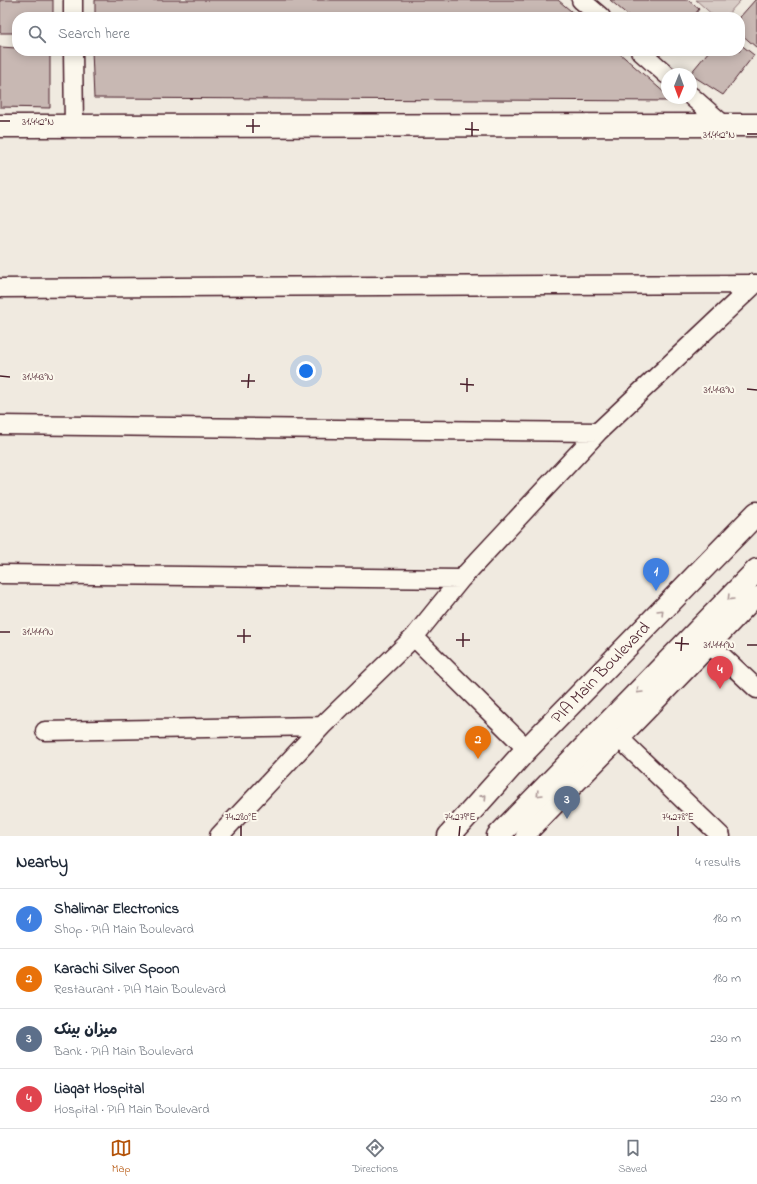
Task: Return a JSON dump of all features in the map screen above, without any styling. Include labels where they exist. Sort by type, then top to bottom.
[{"type":"main road","points":[[0,126],[757,125]]},
{"type":"main road","name":"PIA Main Boulevard","points":[[449,836],[527,749],[757,513]]},
{"type":"main road","points":[[498,836],[704,639],[757,570]]},
{"type":"street","points":[[73,0],[73,12]]},
{"type":"street","points":[[582,0],[595,12]]},
{"type":"street","points":[[73,56],[74,126]]},
{"type":"street","points":[[646,56],[661,70]]},
{"type":"street","points":[[697,101],[725,126]]},
{"type":"street","points":[[0,288],[756,284]]},
{"type":"street","points":[[219,836],[322,726],[414,637],[461,579],[598,432],[756,284]]},
{"type":"street","points":[[0,425],[598,432]]},
{"type":"street","points":[[0,574],[461,579]]},
{"type":"street","points":[[525,836],[619,738],[704,639],[757,596]]},
{"type":"street","points":[[414,637],[527,749]]},
{"type":"street","points":[[704,639],[757,689]]},
{"type":"street","points":[[45,731],[322,726]]},
{"type":"street","points":[[619,738],[710,832]]},
{"type":"shaded area","points":[[696,0],[741,0],[730,12],[709,12]]},
{"type":"building","points":[[0,0],[53,0],[53,12],[12,12],[12,33],[0,33]]},
{"type":"building","points":[[95,0],[558,0],[572,12],[95,12]]},
{"type":"building","points":[[610,0],[688,0],[699,9],[697,12],[624,12]]},
{"type":"building","points":[[755,0],[757,0],[757,48],[745,37],[744,12]]},
{"type":"building","points":[[0,47],[12,48],[12,56],[50,56],[50,108],[0,107]]},
{"type":"building","points":[[745,48],[754,55],[723,95],[697,78],[697,68],[695,68],[705,56],[745,56]]},
{"type":"building","points":[[92,56],[623,56],[661,90],[661,101],[94,98]]},
{"type":"place","name":"Shalimar Electronics","points":[[656,591]]},
{"type":"place","name":"Liaqat Hospital","points":[[720,689]]},
{"type":"place","name":"Karachi Silver Spoon","points":[[478,759]]},
{"type":"place","name":"میزان بینک","points":[[567,819]]}]
